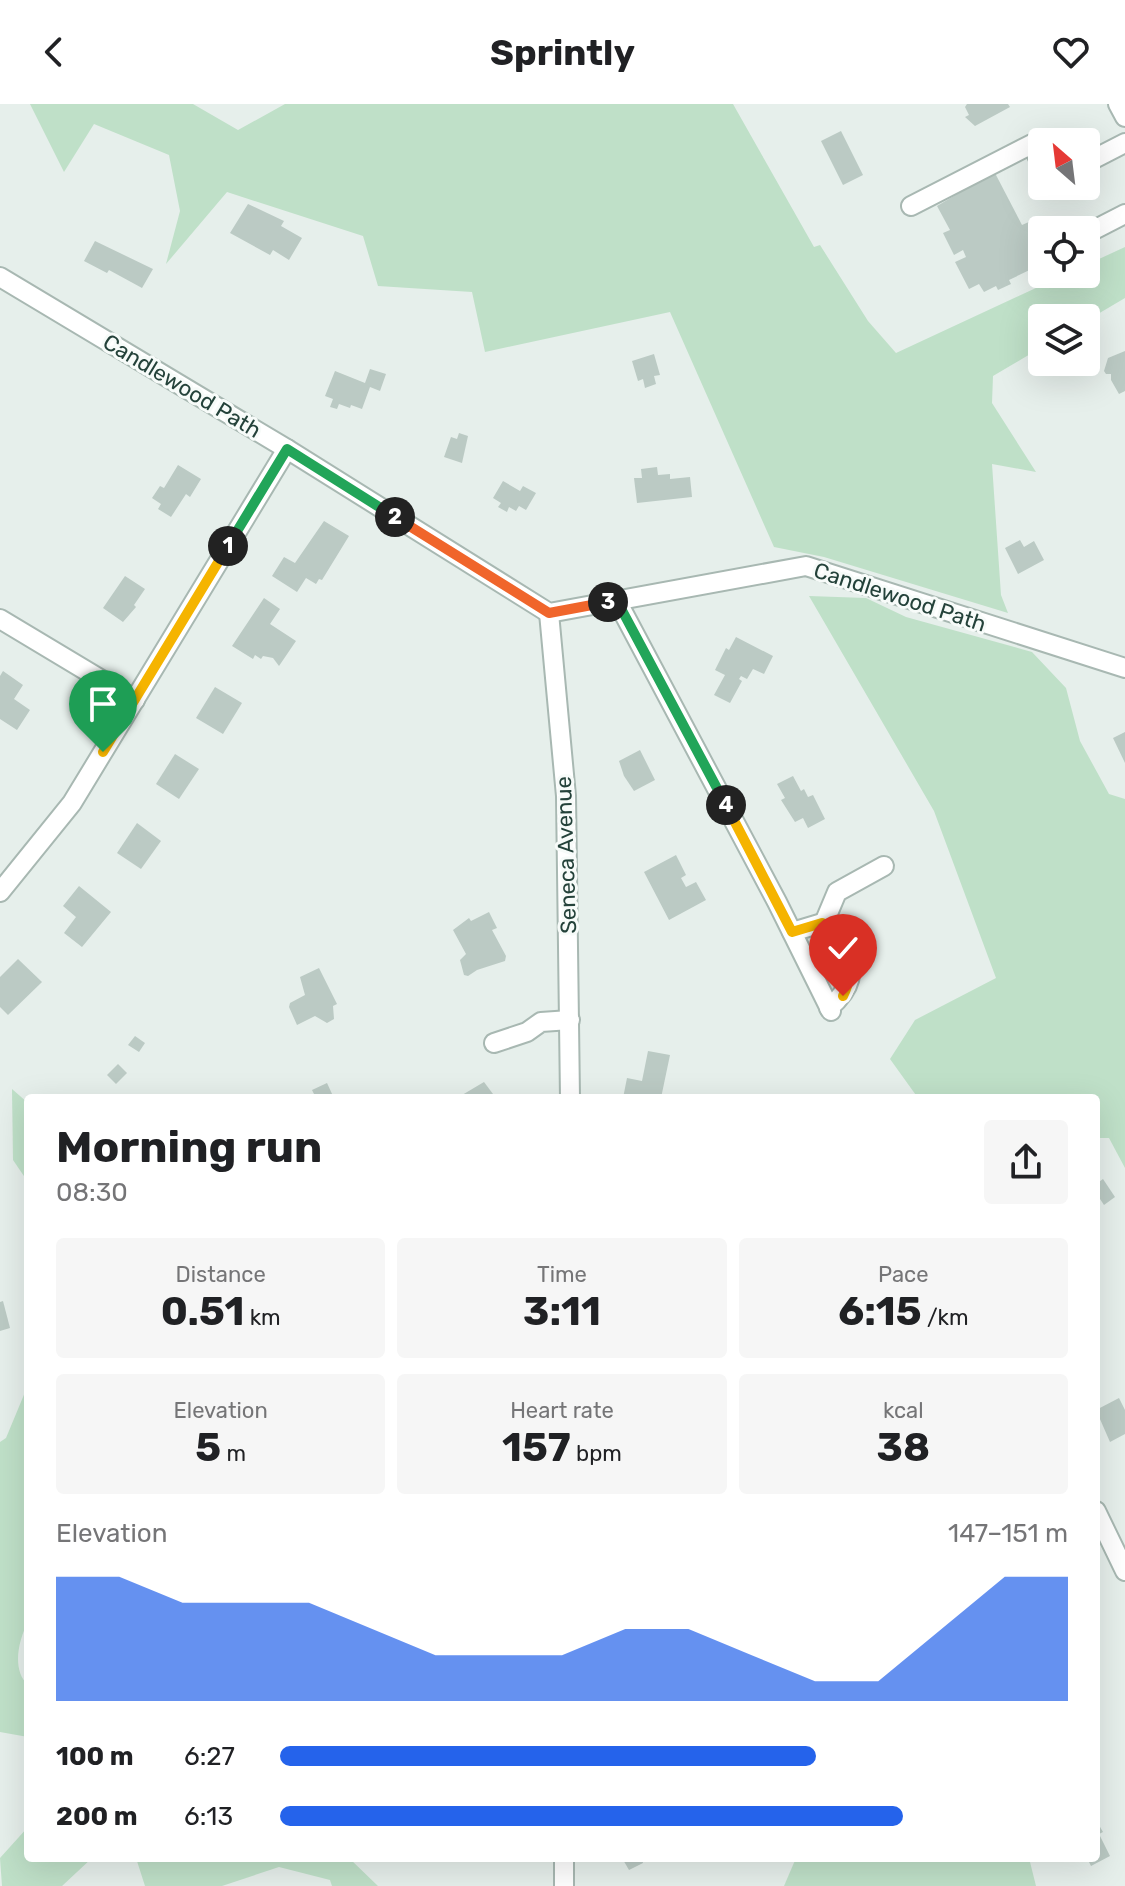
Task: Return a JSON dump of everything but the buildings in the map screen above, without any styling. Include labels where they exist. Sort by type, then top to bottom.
[{"type":"street","points":[[1118,104],[1125,117]]},
{"type":"street","points":[[911,206],[1028,146]]},
{"type":"street","points":[[1100,157],[1124,146]]},
{"type":"street","points":[[1100,227],[1125,214]]},
{"type":"street","name":"Candlewood Path","points":[[0,277],[287,449],[549,613],[806,566],[1125,668]]},
{"type":"street","points":[[0,892],[72,803],[287,449]]},
{"type":"street","points":[[617,601],[830,1009],[849,985],[852,965],[838,936],[824,923],[816,922],[792,932]]},
{"type":"street","name":"Seneca Avenue","points":[[549,613],[566,796],[570,1094]]},
{"type":"street","points":[[0,619],[135,700]]},
{"type":"street","points":[[824,923],[837,892],[884,866]]},
{"type":"street","points":[[494,1043],[527,1032],[541,1022],[570,1020]]},
{"type":"street","points":[[1100,1519],[1125,1571]]},
{"type":"street","points":[[564,1862],[564,1886]]},
{"type":"green space","points":[[30,104],[193,104],[238,130],[285,104],[733,104],[814,247],[820,245],[868,321],[896,353],[1036,288],[1100,288],[1100,259],[1125,247],[1125,298],[1100,313],[1100,304],[1028,304],[1028,355],[993,376],[992,403],[1036,472],[992,464],[1001,595],[1008,613],[824,557],[774,547],[670,312],[485,352],[472,292],[378,286],[363,236],[227,192],[166,264],[180,211],[169,155],[94,124],[64,172]]},
{"type":"green space","points":[[809,596],[866,598],[906,617],[1032,652],[1066,688],[1080,741],[1109,794],[1125,799],[1125,1168],[1109,1138],[1100,1138],[1100,1094],[915,1094],[890,1059],[915,1020],[996,978],[934,811]]},
{"type":"green space","points":[[12,1089],[24,1100],[24,1176],[13,1160]]},
{"type":"green space","points":[[24,1395],[24,1632],[18,1663],[24,1679],[24,1736],[0,1732],[0,1442],[6,1438]]},
{"type":"green space","points":[[24,1831],[24,1862],[88,1862],[62,1886],[2,1886],[0,1858]]},
{"type":"green space","points":[[137,1862],[353,1862],[378,1886],[332,1886],[330,1880],[279,1867],[222,1886],[145,1886]]},
{"type":"green space","points":[[794,1862],[1030,1862],[1036,1886],[784,1886]]},
{"type":"route","points":[[103,752],[287,449],[549,613],[617,601],[792,932],[816,922],[827,924],[838,936],[852,965],[849,985],[843,996]]}]
